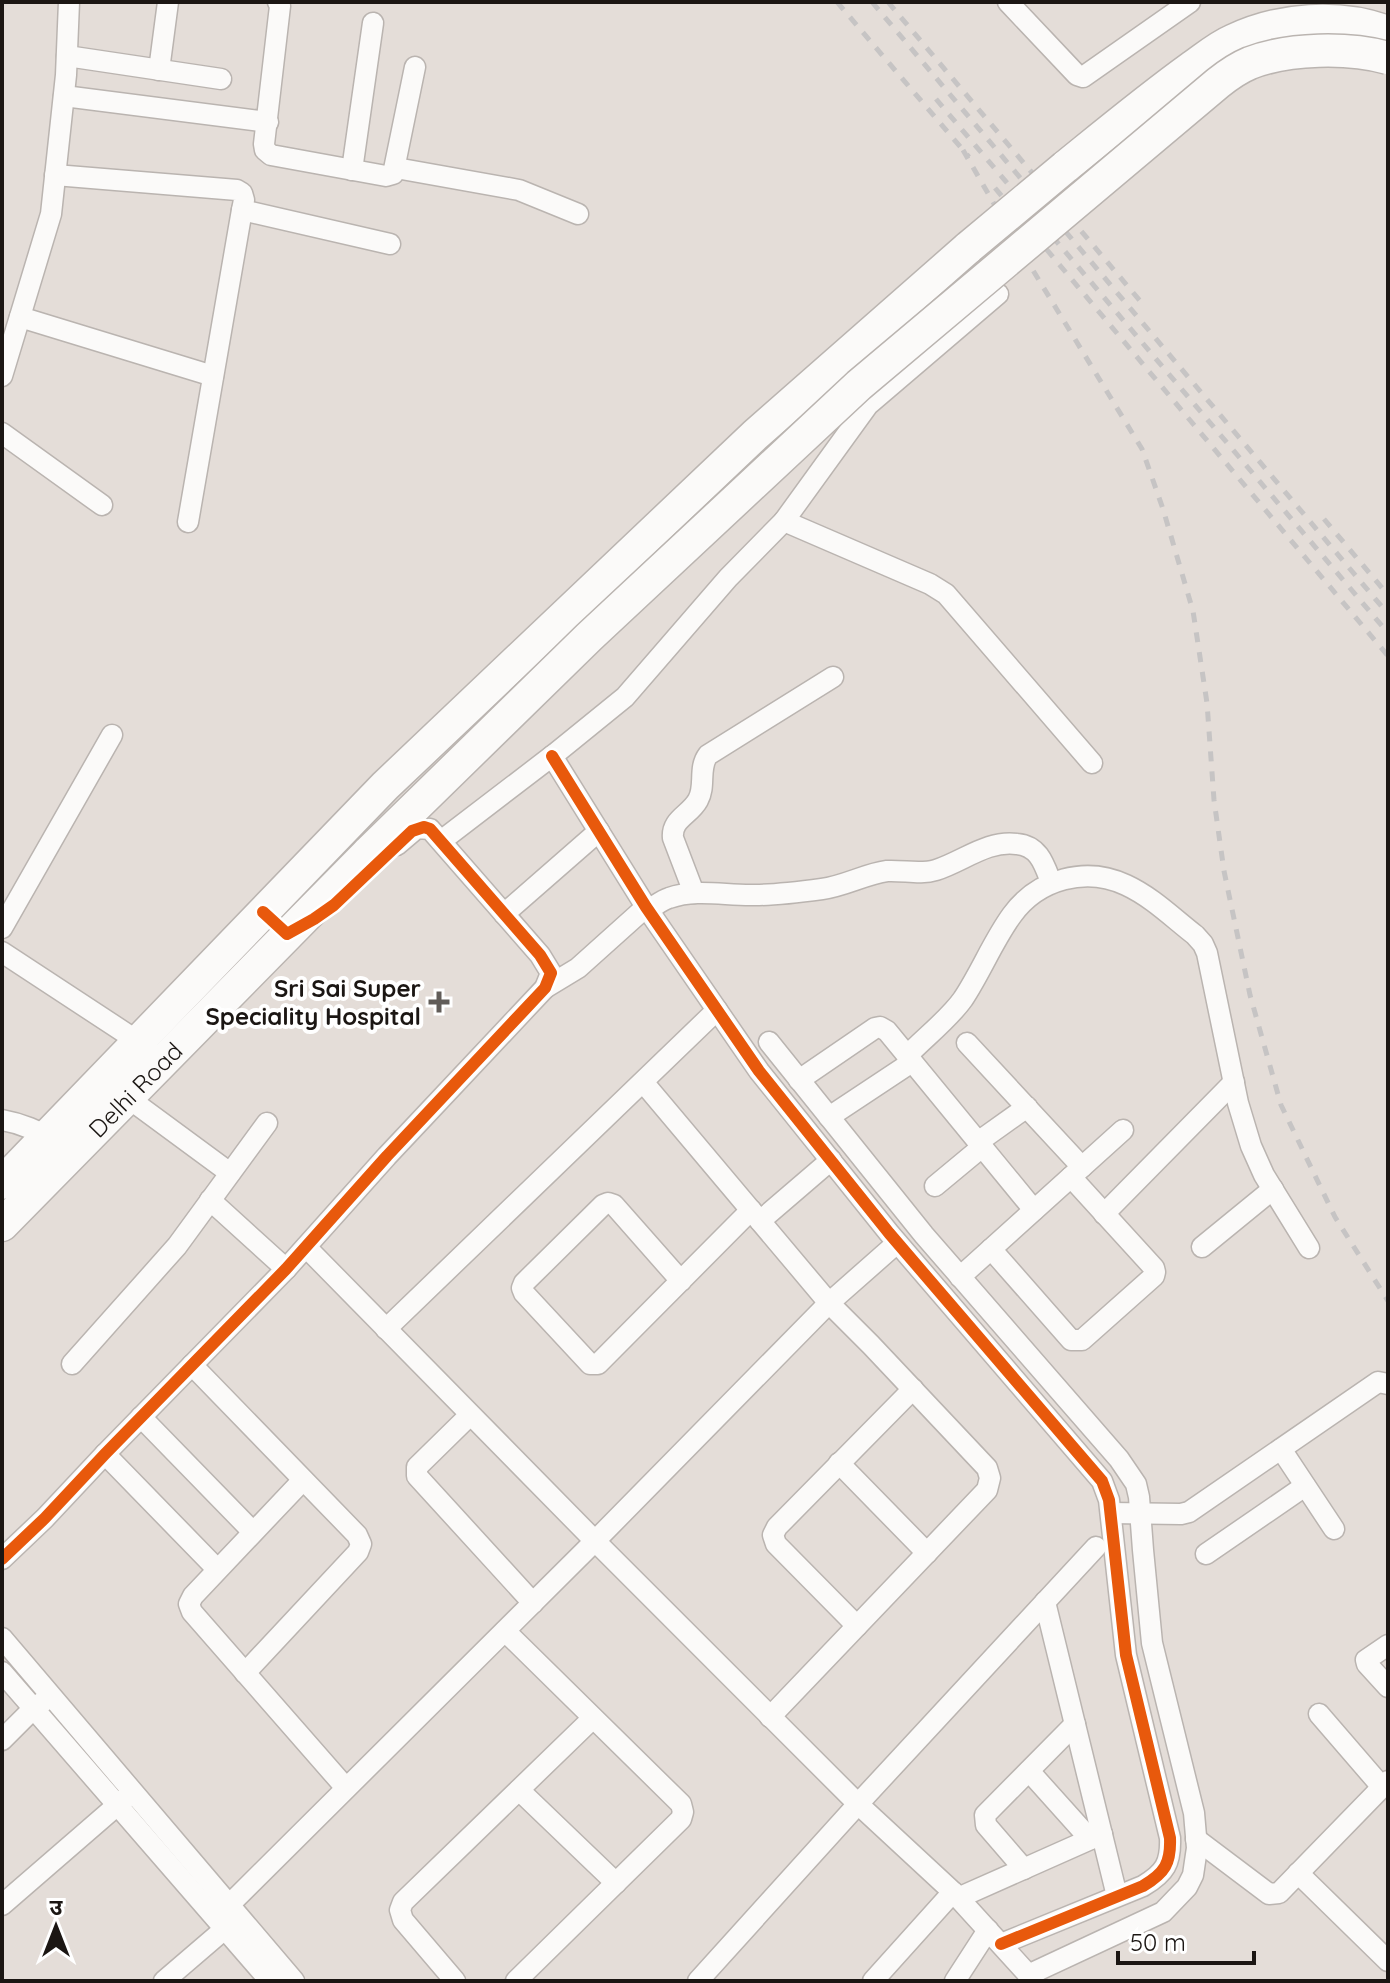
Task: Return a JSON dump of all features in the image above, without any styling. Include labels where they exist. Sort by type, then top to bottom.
[{"type":"main road","points":[[2,1183],[59,1145],[152,1050],[263,912],[385,786],[755,435],[969,247],[1147,99],[1229,42],[1259,29],[1332,21],[1375,27],[1388,32]]},
{"type":"main road","name":"Delhi Road","points":[[152,1050],[287,934],[589,637],[859,385],[1218,83],[1243,66],[1279,56],[1347,51],[1388,58]]},
{"type":"main road","name":"Delhi Road","points":[[2,1225],[59,1145]]},
{"type":"street","points":[[2,376],[51,214],[64,96],[69,2]]},
{"type":"street","points":[[159,70],[168,2]]},
{"type":"street","points":[[278,2],[264,144],[271,155],[386,176],[393,174],[415,67]]},
{"type":"street","points":[[1008,2],[1077,75],[1083,77],[1190,2]]},
{"type":"street","points":[[352,170],[373,23]]},
{"type":"street","points":[[67,56],[221,79]]},
{"type":"street","points":[[64,96],[268,122]]},
{"type":"street","points":[[396,168],[519,190],[578,214]]},
{"type":"street","points":[[55,175],[237,190],[242,193],[244,200],[188,522]]},
{"type":"street","points":[[242,210],[390,244]]},
{"type":"street","points":[[441,841],[625,697],[728,578],[784,521],[868,405],[998,294]]},
{"type":"street","points":[[20,317],[213,376]]},
{"type":"street","points":[[2,433],[102,505]]},
{"type":"street","points":[[784,521],[930,584],[946,594],[1092,763]]},
{"type":"street","points":[[694,893],[672,831],[675,823],[699,799],[704,759],[833,677]]},
{"type":"street","points":[[2,928],[112,735]]},
{"type":"street","points":[[552,756],[599,831],[654,905],[717,1010],[759,1071],[831,1160],[898,1229],[1126,1513],[1152,1643],[1194,1813],[1197,1848],[1193,1875],[1187,1887],[1163,1912],[1012,1957],[955,1981]]},
{"type":"street","points":[[263,912],[287,934],[334,905],[417,828],[424,827],[441,841],[540,955],[551,973],[545,988]]},
{"type":"street","points":[[504,914],[599,831]]},
{"type":"street","points":[[2,1559],[286,1269],[545,988],[578,968],[654,905],[694,893],[755,895],[820,889],[886,872],[936,870],[983,848],[1008,843],[1030,847],[1038,853],[1051,882]]},
{"type":"street","points":[[829,1117],[910,1059],[962,999],[1005,924],[1019,905],[1037,889],[1069,878],[1092,877],[1124,884],[1140,892],[1195,935],[1207,953],[1238,1103],[1251,1146],[1309,1248]]},
{"type":"street","points":[[2,952],[152,1050]]},
{"type":"street","points":[[386,1329],[717,1010]]},
{"type":"street","points":[[799,1080],[880,1027],[887,1031],[1034,1210]]},
{"type":"street","points":[[769,1042],[829,1117],[898,1229],[960,1277],[1130,1472],[1136,1484],[1126,1513],[1123,1640],[1170,1838],[1168,1860],[1157,1878],[1117,1896],[1012,1957]]},
{"type":"street","points":[[967,1043],[1027,1107],[1104,1214],[1155,1272],[1082,1340],[1071,1340],[991,1249]]},
{"type":"street","points":[[643,1082],[829,1303],[987,1468],[990,1478],[987,1490],[770,1717]]},
{"type":"street","points":[[1104,1214],[1234,1082]]},
{"type":"street","points":[[115,1088],[230,1173]]},
{"type":"street","points":[[935,1186],[980,1144],[1027,1107]]},
{"type":"street","points":[[2,1120],[11,1121],[59,1145]]},
{"type":"street","points":[[72,1364],[177,1246],[267,1123]]},
{"type":"street","points":[[960,1277],[1123,1130]]},
{"type":"street","points":[[681,1281],[614,1205],[608,1203],[522,1288],[590,1364],[598,1364],[681,1281],[755,1216],[831,1160]]},
{"type":"street","points":[[1202,1247],[1273,1189]]},
{"type":"street","points":[[210,1200],[286,1269]]},
{"type":"street","points":[[164,1981],[346,1788],[595,1541],[898,1229]]},
{"type":"street","points":[[306,1247],[770,1717],[956,1895],[1012,1957]]},
{"type":"street","points":[[192,1365],[357,1535],[361,1544],[358,1552],[245,1673]]},
{"type":"street","points":[[1126,1513],[1189,1512],[1378,1382],[1388,1384]]},
{"type":"street","points":[[857,1626],[776,1544],[773,1535],[777,1527],[913,1389]]},
{"type":"street","points":[[470,1415],[417,1467],[417,1476],[533,1603]]},
{"type":"street","points":[[141,1417],[253,1532]]},
{"type":"street","points":[[1281,1449],[1334,1529]]},
{"type":"street","points":[[105,1454],[217,1569]]},
{"type":"street","points":[[839,1463],[927,1553]]},
{"type":"street","points":[[303,1480],[217,1569],[189,1604],[192,1612],[346,1788]]},
{"type":"street","points":[[1206,1554],[1305,1486]]},
{"type":"street","points":[[698,1981],[1096,1547]]},
{"type":"street","points":[[1045,1602],[1075,1724],[1096,1837],[1117,1896]]},
{"type":"street","points":[[505,1631],[681,1804],[683,1812],[681,1819],[516,1981]]},
{"type":"street","points":[[2,1638],[42,1702],[227,1917],[294,1981]]},
{"type":"street","points":[[1388,1645],[1366,1660],[1388,1687]]},
{"type":"street","points":[[2,1672],[42,1702]]},
{"type":"street","points":[[2,1740],[42,1702]]},
{"type":"street","points":[[1196,1839],[1269,1894],[1279,1893],[1385,1784],[1319,1714]]},
{"type":"street","points":[[455,1981],[403,1920],[400,1910],[403,1902],[593,1718]]},
{"type":"street","points":[[1024,1869],[986,1825],[985,1815],[1075,1724]]},
{"type":"street","points":[[1029,1771],[1096,1837]]},
{"type":"street","points":[[519,1790],[616,1883]]},
{"type":"street","points":[[2,1905],[125,1798]]},
{"type":"street","points":[[873,1981],[956,1895],[1096,1837]]},
{"type":"street","points":[[1298,1873],[1388,1961]]},
{"type":"street","points":[[227,1917],[270,1981]]},
{"type":"railway","points":[[837,2],[969,157]]},
{"type":"railway","points":[[872,2],[1388,614]]},
{"type":"railway","points":[[888,2],[1141,302]]},
{"type":"railway","points":[[936,99],[1388,633]]},
{"type":"railway","points":[[963,150],[1142,449],[1193,611],[1207,703],[1214,800],[1224,871],[1250,995],[1281,1105],[1335,1217],[1388,1301]]},
{"type":"railway","points":[[995,188],[1388,656]]},
{"type":"railway","points":[[1324,519],[1388,595]]},
{"type":"cycle path","points":[[552,756],[646,907],[759,1071],[889,1233],[1102,1481],[1109,1500],[1126,1655],[1170,1838],[1169,1854],[1157,1877],[1143,1886],[1001,1944]]},
{"type":"cycle path","points":[[2,1559],[286,1269],[545,988],[551,973],[540,955],[430,829],[424,827],[412,831],[334,905],[287,934],[263,912]]},
{"type":"place","name":"Sri Sai Super Speciality Hospital","points":[[439,1002]]}]
